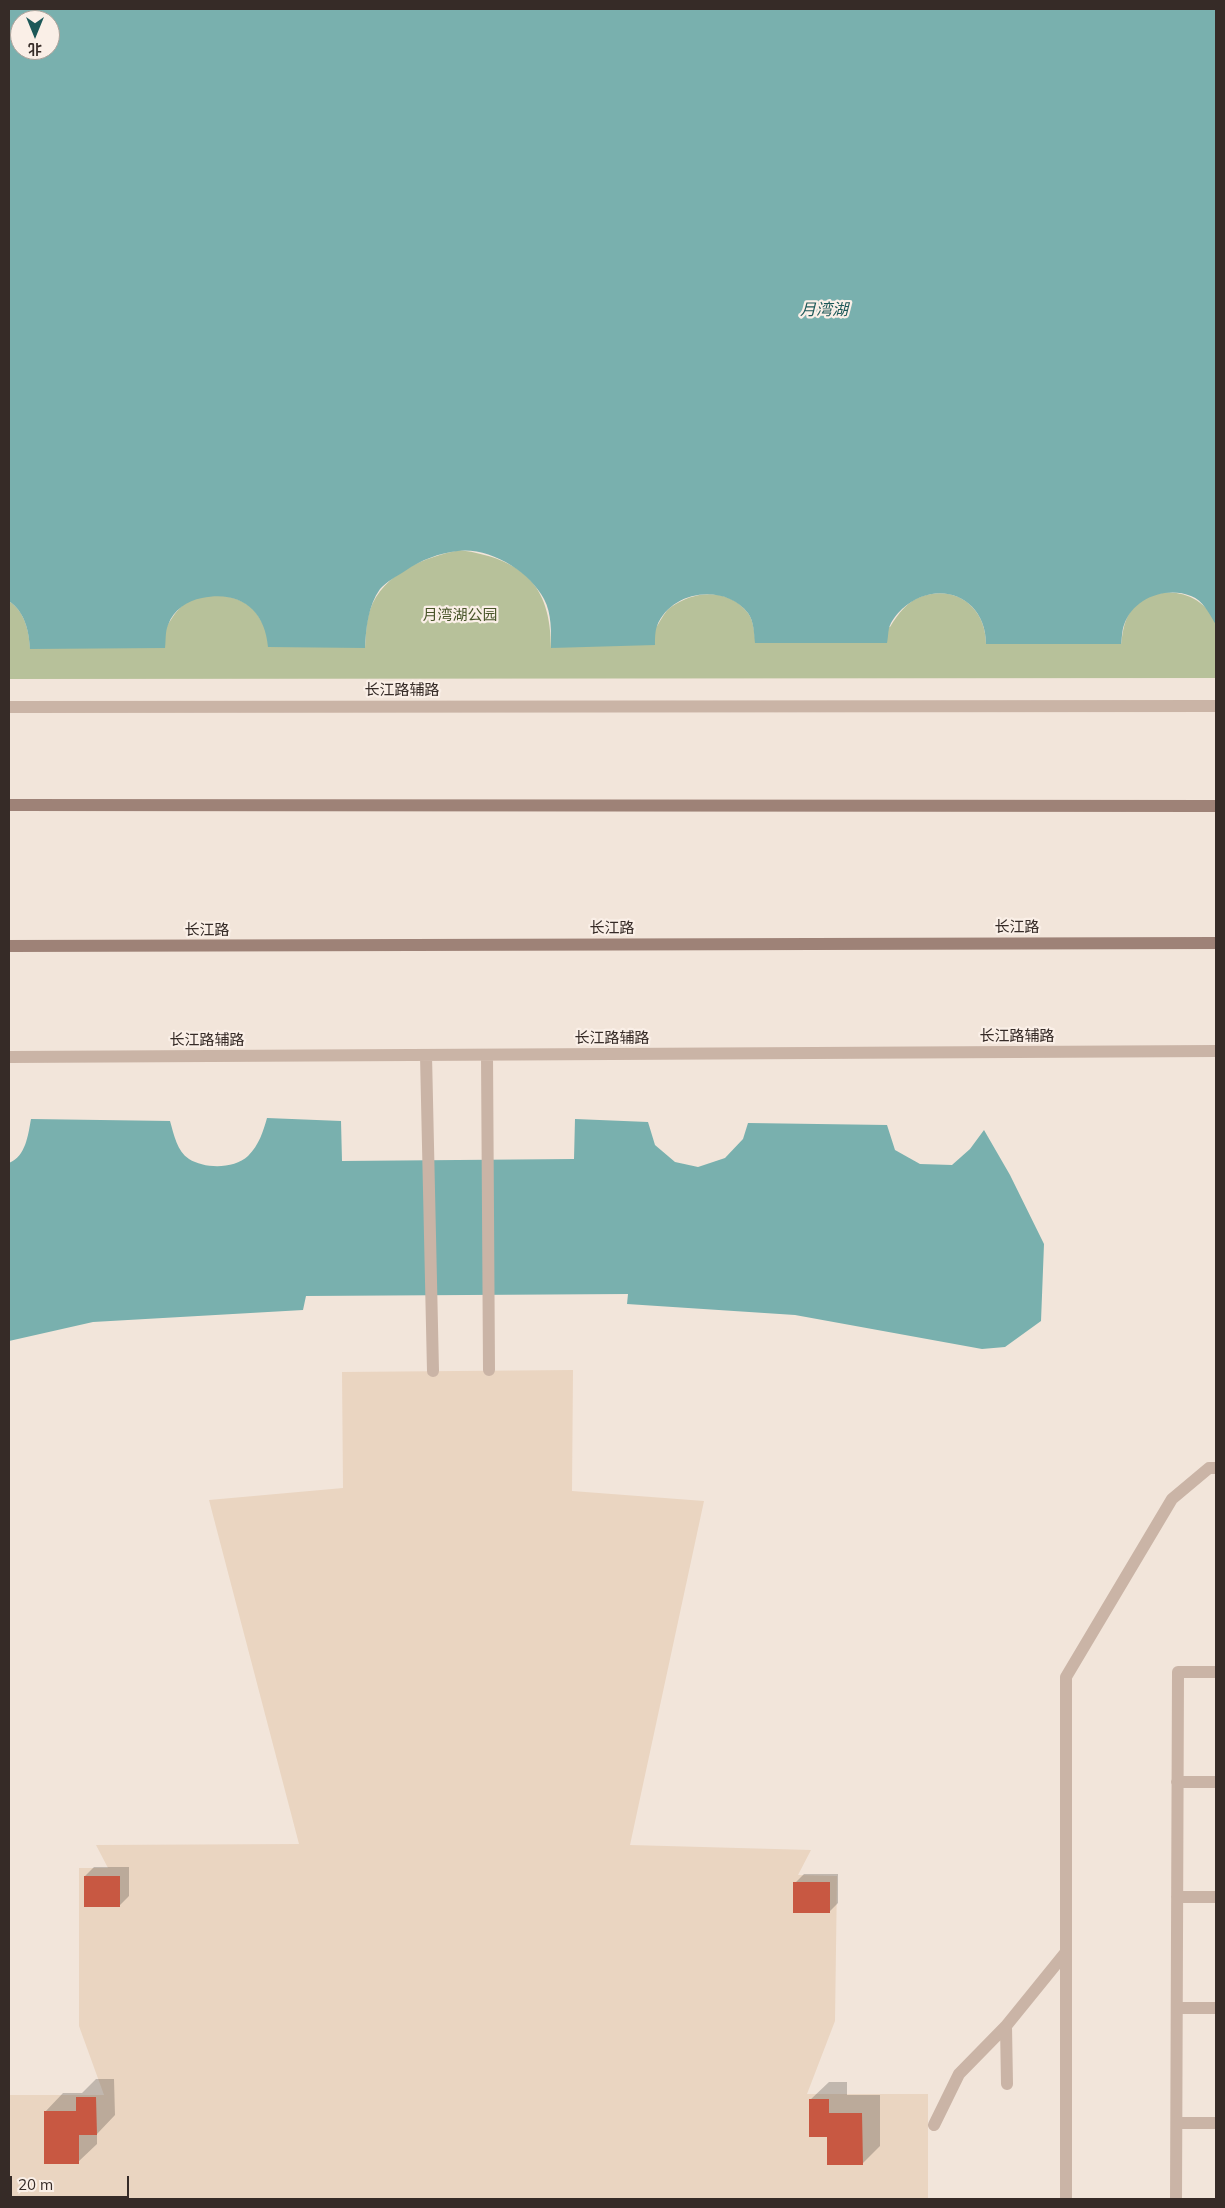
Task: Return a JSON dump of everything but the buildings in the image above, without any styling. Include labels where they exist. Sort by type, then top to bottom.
[{"type":"main road","points":[[9,805],[1216,806]]},
{"type":"main road","name":"长江路","points":[[9,946],[1216,943]]},
{"type":"street","name":"长江路辅路","points":[[9,707],[1216,706]]},
{"type":"street","name":"长江路辅路","points":[[9,1058],[1216,1052]]},
{"type":"street","points":[[426,1055],[433,1371]]},
{"type":"street","points":[[487,1055],[489,1370]]},
{"type":"street","points":[[1066,2199],[1066,1677],[1172,1498],[1209,1468],[1216,1468]]},
{"type":"street","points":[[1176,2199],[1178,1672],[1216,1672]]},
{"type":"street","points":[[1177,1782],[1216,1782]]},
{"type":"street","points":[[1177,1897],[1216,1898]]},
{"type":"street","points":[[934,2124],[959,2074],[1006,2026],[1066,1952]]},
{"type":"street","points":[[1176,2008],[1216,2008]]},
{"type":"street","points":[[1006,2026],[1007,2084]]},
{"type":"street","points":[[1176,2123],[1216,2123]]},
{"type":"green space","name":"月湾湖公园","points":[[460,550],[500,560],[516,568],[528,578],[538,591],[545,607],[550,625],[551,648],[657,626],[667,611],[680,601],[690,597],[711,594],[731,599],[748,613],[753,624],[756,643],[890,627],[908,604],[923,596],[936,593],[958,597],[968,603],[981,620],[985,631],[986,644],[1121,644],[1126,621],[1133,608],[1143,600],[1154,595],[1166,593],[1190,597],[1210,612],[1217,629],[1216,678],[9,679],[9,601],[19,611],[25,622],[30,648],[167,626],[178,610],[190,600],[209,595],[218,595],[237,599],[252,608],[267,631],[365,648],[370,610],[376,597],[385,586],[395,577],[420,562]]},
{"type":"shaded area","points":[[573,1370],[572,1491],[704,1501],[630,1845],[811,1850],[798,1875],[837,1876],[835,2021],[807,2094],[928,2094],[928,2199],[9,2199],[9,2095],[104,2095],[79,2026],[79,1868],[108,1868],[96,1845],[299,1844],[209,1500],[343,1488],[342,1372]]},
{"type":"water","name":"月湾湖","points":[[9,9],[1216,9],[1216,625],[1206,608],[1195,598],[1181,593],[1171,593],[1152,597],[1143,601],[1135,608],[1128,616],[1124,625],[1121,644],[986,644],[984,627],[978,614],[969,603],[957,596],[944,593],[930,594],[916,599],[902,609],[890,625],[887,643],[755,643],[748,613],[738,603],[726,597],[713,594],[686,598],[674,605],[664,614],[656,628],[655,645],[551,648],[547,605],[538,589],[508,563],[496,557],[470,551],[444,553],[424,560],[382,586],[370,610],[365,648],[268,647],[266,634],[256,613],[239,600],[216,596],[191,601],[177,610],[167,628],[165,648],[30,649],[29,635],[25,622],[14,605],[9,601]]},
{"type":"water","points":[[267,1118],[341,1121],[342,1161],[574,1159],[575,1119],[648,1122],[655,1145],[675,1162],[698,1167],[725,1158],[743,1139],[748,1123],[887,1125],[895,1150],[920,1164],[952,1165],[970,1149],[984,1130],[1010,1175],[1044,1244],[1041,1321],[1005,1347],[982,1349],[795,1315],[627,1304],[628,1294],[306,1296],[303,1310],[93,1322],[9,1341],[9,1163],[15,1160],[23,1150],[31,1119],[170,1121],[176,1142],[185,1156],[203,1165],[219,1166],[235,1163],[252,1152],[258,1143]]}]
